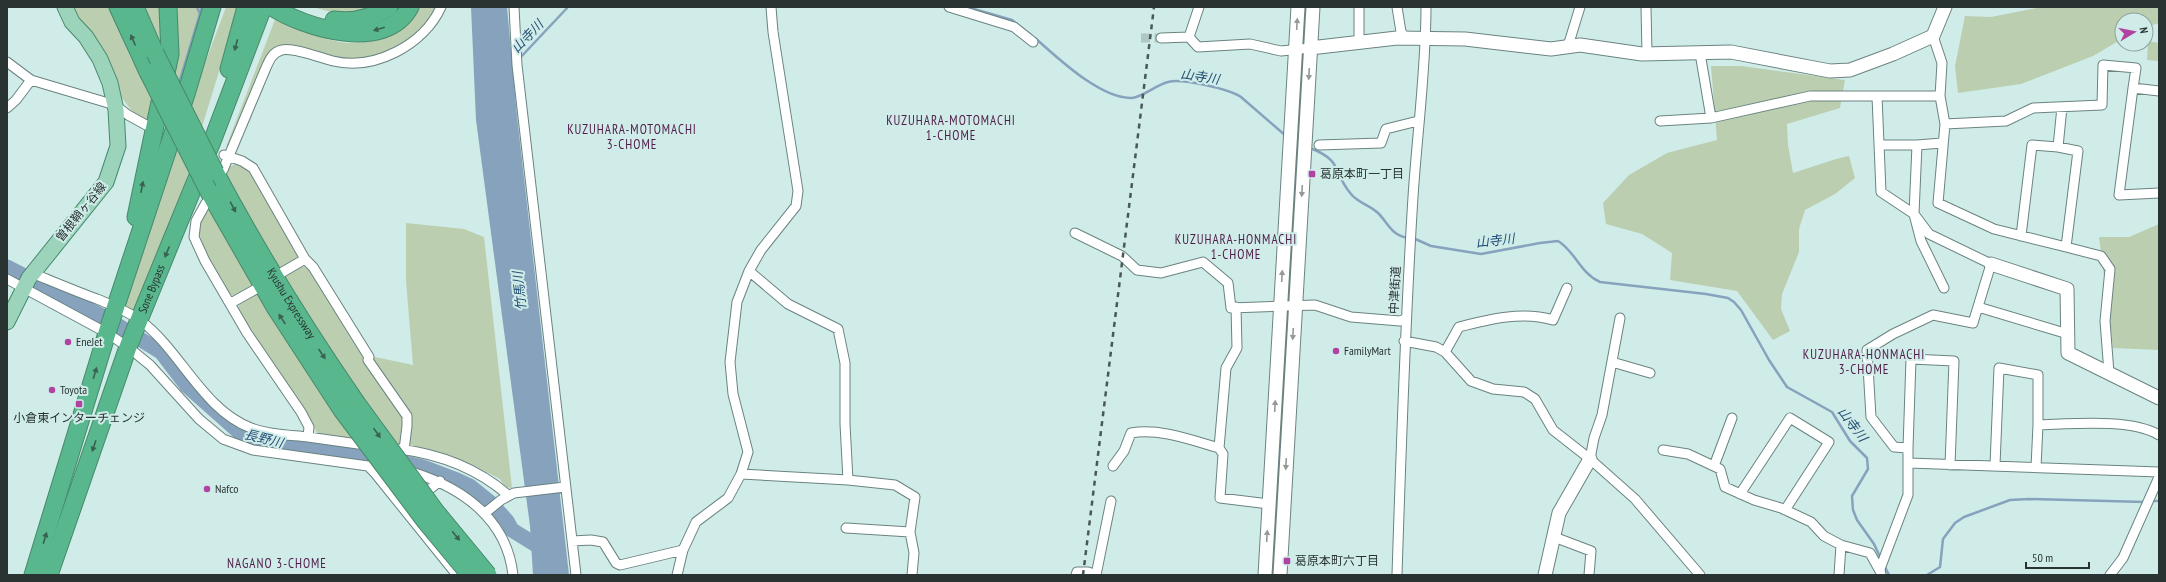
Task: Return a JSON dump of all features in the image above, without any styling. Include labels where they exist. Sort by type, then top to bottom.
[{"type":"highway","name":"Kyushu Expressway","points":[[118,7],[207,196],[275,307],[348,406],[426,522],[470,575]]},
{"type":"highway","name":"Kyushu Expressway","points":[[135,7],[156,53],[219,171],[249,236],[348,406],[488,575]]},
{"type":"highway","points":[[116,308],[170,54],[168,7]]},
{"type":"highway","points":[[33,575],[108,331],[186,94],[212,7]]},
{"type":"highway","points":[[186,94],[220,7]]},
{"type":"highway","points":[[176,231],[211,128],[246,7]]},
{"type":"highway","name":"Sone Bypass","points":[[49,575],[129,345],[213,139],[263,7]]},
{"type":"highway","points":[[213,139],[252,56],[271,7],[330,20],[356,21],[370,18],[389,7]]},
{"type":"highway","points":[[298,13],[328,30],[357,33],[381,29],[401,18],[410,7]]},
{"type":"main road","name":"曽根鞘ヶ谷線","points":[[7,322],[32,273],[106,182],[118,146],[116,104],[110,83],[100,59],[86,37],[72,22],[64,7]]},
{"type":"street","points":[[219,171],[271,57],[277,52],[289,50],[335,62],[369,61],[390,55],[404,48],[420,35],[436,17],[441,7]]},
{"type":"street","points":[[514,7],[515,52],[563,488],[576,575]]},
{"type":"street","points":[[677,575],[683,550],[696,522],[728,498],[741,474],[748,452],[734,394],[730,362],[737,302],[749,271],[761,250],[796,206],[798,191],[773,32],[771,7]]},
{"type":"street","points":[[949,7],[1014,27],[1033,42]]},
{"type":"street","points":[[1189,37],[1199,7]]},
{"type":"street","points":[[1265,575],[1298,7]]},
{"type":"street","points":[[1280,575],[1313,7]]},
{"type":"street","points":[[1359,7],[1359,42]]},
{"type":"street","points":[[1397,7],[1401,32],[1406,38]]},
{"type":"street","name":"中津街道","points":[[1397,575],[1405,319],[1427,7]]},
{"type":"street","points":[[1568,46],[1580,7]]},
{"type":"street","points":[[1646,7],[1647,54]]},
{"type":"street","points":[[1945,7],[1933,36],[1942,63],[1940,96],[1945,124],[1942,143],[1938,203],[1994,229],[2101,256],[2110,269],[2105,321],[2109,373]]},
{"type":"street","points":[[1189,37],[1198,47],[1250,44],[1281,51],[1359,42],[1426,38],[1465,39],[1551,49],[1580,45],[1647,54],[1731,52],[1830,71],[1850,70],[1893,54],[1933,36]]},
{"type":"street","points":[[1161,38],[1189,37]]},
{"type":"street","points":[[1700,53],[1711,118]]},
{"type":"street","points":[[7,62],[30,80],[116,104],[128,115],[146,125]]},
{"type":"street","points":[[1945,124],[2006,120],[2033,108],[2102,105],[2103,65],[2136,68],[2119,195],[2159,193]]},
{"type":"street","points":[[7,108],[16,100],[30,80]]},
{"type":"street","points":[[2133,88],[2159,91]]},
{"type":"street","points":[[1660,121],[1711,118],[1810,96],[1940,96]]},
{"type":"street","points":[[1877,96],[1881,192],[1914,214],[1929,234],[1990,264],[2067,289],[2068,353],[2159,398]]},
{"type":"street","points":[[2058,147],[2062,107]]},
{"type":"street","points":[[1319,145],[1381,143],[1386,129],[1418,121]]},
{"type":"street","points":[[1879,145],[1917,145],[1942,143]]},
{"type":"street","points":[[2021,236],[2032,144],[2078,151],[2066,247]]},
{"type":"street","points":[[1917,145],[1914,214],[1921,241],[1944,288]]},
{"type":"street","points":[[227,156],[242,160],[254,168],[305,259],[312,267],[369,357],[368,360],[406,416],[407,426],[401,449],[452,461],[493,482],[505,498]]},
{"type":"street","points":[[207,196],[196,221],[194,237],[205,261],[231,303],[247,333],[301,412],[309,427],[308,437]]},
{"type":"street","points":[[176,231],[195,231]]},
{"type":"street","points":[[1075,233],[1122,256],[1137,270],[1161,273],[1203,262],[1228,283],[1231,308],[1295,304],[1315,305],[1351,317],[1400,321],[1405,319]]},
{"type":"street","points":[[282,273],[305,259]]},
{"type":"street","points":[[1908,448],[1894,447],[1871,417],[1867,350],[1893,334],[1933,315],[1973,323],[1990,264]]},
{"type":"street","points":[[749,271],[788,304],[838,329],[845,363],[845,424],[848,480]]},
{"type":"street","points":[[32,273],[116,308],[139,322],[168,348],[188,374],[216,403],[233,418],[251,428],[358,444]]},
{"type":"street","points":[[7,279],[108,331],[129,345],[150,365],[199,420],[229,442],[253,450],[371,467],[457,575]]},
{"type":"street","points":[[1445,352],[1459,327],[1497,318],[1536,315],[1553,320],[1567,288]]},
{"type":"street","points":[[231,303],[256,289]]},
{"type":"street","points":[[1236,307],[1237,348],[1226,368],[1219,448],[1223,454],[1220,498],[1269,504]]},
{"type":"street","points":[[1978,307],[2068,334]]},
{"type":"street","points":[[1545,575],[1559,512],[1590,459],[1594,438],[1602,415],[1620,318]]},
{"type":"street","points":[[1404,341],[1436,347],[1445,352],[1472,381],[1493,389],[1524,392],[1535,399],[1553,430],[1590,459],[1635,499],[1700,575]]},
{"type":"street","points":[[1880,572],[1908,495],[1911,360],[1954,361],[1950,465]]},
{"type":"street","points":[[1612,362],[1650,373]]},
{"type":"street","points":[[1995,465],[1999,368],[2038,374],[2036,467]]},
{"type":"street","points":[[1714,466],[1732,418]]},
{"type":"street","points":[[1740,494],[1790,418],[1829,442],[1785,510]]},
{"type":"street","points":[[2038,425],[2114,424],[2150,430],[2159,434]]},
{"type":"street","points":[[1113,466],[1124,451],[1131,433],[1137,432],[1171,435],[1219,448]]},
{"type":"street","points":[[1663,450],[1688,454],[1714,466],[1720,469],[1725,488],[1785,510],[1810,522],[1824,536],[1841,545],[1870,553],[1880,572]]},
{"type":"street","points":[[1909,463],[2159,472]]},
{"type":"street","points":[[415,473],[440,481],[486,511],[506,547],[512,562],[513,575]]},
{"type":"street","points":[[741,474],[848,480],[895,485],[915,497],[910,532],[914,553],[912,575]]},
{"type":"street","points":[[2110,575],[2123,558],[2159,477]]},
{"type":"street","points":[[404,510],[440,481]]},
{"type":"street","points":[[486,511],[505,498],[521,492],[563,488]]},
{"type":"street","points":[[1076,575],[1077,572],[1083,572],[1096,575],[1110,501]]},
{"type":"street","points":[[846,528],[910,532]]},
{"type":"street","points":[[1554,537],[1591,551],[1589,575]]},
{"type":"street","points":[[572,541],[591,540],[603,542],[616,563],[620,565],[683,550]]},
{"type":"street","points":[[1839,575],[1841,545]]},
{"type":"green space","points":[[67,7],[109,7],[132,61],[139,70],[155,103],[150,123],[135,115],[119,94]]},
{"type":"green space","points":[[144,7],[161,7],[163,50]]},
{"type":"green space","points":[[174,7],[204,7],[179,85],[174,73]]},
{"type":"green space","points":[[226,7],[239,7],[201,130],[189,106]]},
{"type":"green space","points":[[314,7],[377,7],[373,9],[350,12],[336,12]]},
{"type":"green space","points":[[419,7],[437,7],[420,28],[404,43],[387,52],[370,57],[351,58],[331,56],[285,45],[278,47],[229,147],[226,147],[276,17],[312,34],[349,43],[362,42],[380,37],[411,16]]},
{"type":"green space","points":[[2042,7],[2159,7],[2159,23],[2154,25],[2154,12],[2114,12],[2114,44],[2093,56],[2021,84],[1958,93],[1955,66],[1965,16],[1991,17]]},
{"type":"green space","points":[[2154,42],[2159,43],[2159,61],[2147,60],[2147,52],[2154,52]]},
{"type":"green space","points":[[1711,66],[1741,66],[1845,80],[1840,108],[1787,124],[1788,145],[1793,173],[1849,156],[1855,178],[1835,194],[1805,210],[1799,229],[1799,252],[1782,294],[1781,309],[1790,331],[1773,340],[1737,291],[1670,280],[1672,253],[1642,234],[1606,224],[1603,203],[1629,175],[1667,153],[1717,140]]},
{"type":"green space","points":[[176,145],[189,171],[174,220],[156,254],[133,312],[124,309]]},
{"type":"green space","points":[[236,164],[246,164],[299,257],[297,260],[299,266],[310,270],[347,332],[403,417],[399,447],[396,446],[329,347],[286,279],[224,175],[231,166]]},
{"type":"green space","points":[[208,207],[257,292],[357,442],[317,436],[317,433],[310,420],[238,310],[239,305],[244,301],[228,293],[206,255],[198,229]]},
{"type":"green space","points":[[406,223],[464,229],[484,237],[512,488],[505,487],[500,479],[471,464],[448,457],[409,449],[410,425],[371,359],[375,357],[413,365],[406,281]]},
{"type":"green space","points":[[2159,224],[2159,350],[2113,348],[2099,237],[2129,237]]},
{"type":"water","name":"竹馬川","points":[[471,7],[507,7],[517,116],[569,575],[533,575],[530,526],[476,120]]},
{"type":"waterway","points":[[197,7],[200,14]]},
{"type":"waterway","points":[[179,83],[202,7]]},
{"type":"waterway","name":"山寺川","points":[[519,59],[568,7]]},
{"type":"waterway","name":"山寺川","points":[[967,7],[1012,20],[1031,35]]},
{"type":"waterway","name":"山寺川","points":[[1035,38],[1080,76],[1106,92],[1132,98],[1141,96],[1168,82],[1175,81],[1194,83],[1216,88],[1241,97],[1286,136]]},
{"type":"waterway","name":"山寺川","points":[[1310,148],[1321,153],[1333,162],[1345,186],[1354,197],[1375,210],[1394,232],[1402,237],[1408,238]]},
{"type":"waterway","name":"山寺川","points":[[1413,238],[1431,246],[1481,254],[1558,241],[1569,250],[1587,273],[1600,282],[1706,294],[1728,298],[1734,302],[1741,310],[1769,360],[1787,387],[1832,412],[1850,441],[1867,458],[1868,469],[1852,496],[1853,510],[1857,520],[1874,544],[1881,559]]},
{"type":"waterway","name":"長野川","points":[[7,267],[104,317],[161,352],[187,386],[240,433],[253,438],[303,448],[398,461],[423,467],[457,480],[470,486],[491,503],[507,521],[512,530],[546,551]]},
{"type":"waterway","name":"山寺川","points":[[1927,575],[1940,567],[1943,539],[1955,523],[1964,517],[2010,500],[2029,499],[2145,502]]},
{"type":"waterway","name":"山寺川","points":[[2152,501],[2159,501]]},
{"type":"waterway","name":"山寺川","points":[[1884,565],[1889,575]]},
{"type":"tunnel","points":[[1141,38],[1161,38]]},
{"type":"railway","points":[[1083,575],[1154,7]]},
{"type":"place","name":"葛原本町一丁目","points":[[1312,174]]},
{"type":"place","name":"EneJet","points":[[68,342]]},
{"type":"place","name":"FamilyMart","points":[[1336,351]]},
{"type":"place","name":"Toyota","points":[[52,390]]},
{"type":"place","name":"小倉東インターチェンジ","points":[[79,404]]},
{"type":"place","name":"Nafco","points":[[207,489]]},
{"type":"place","name":"葛原本町六丁目","points":[[1287,561]]},
{"type":"district","name":"KUZUHARA-MOTOMACHI 1-CHOME","points":[[951,128]]},
{"type":"district","name":"KUZUHARA-MOTOMACHI 3-CHOME","points":[[632,136]]},
{"type":"district","name":"KUZUHARA-HONMACHI 1-CHOME","points":[[1236,246]]},
{"type":"district","name":"KUZUHARA-HONMACHI 3-CHOME","points":[[1864,362]]},
{"type":"district","name":"NAGANO 3-CHOME","points":[[277,563]]}]
